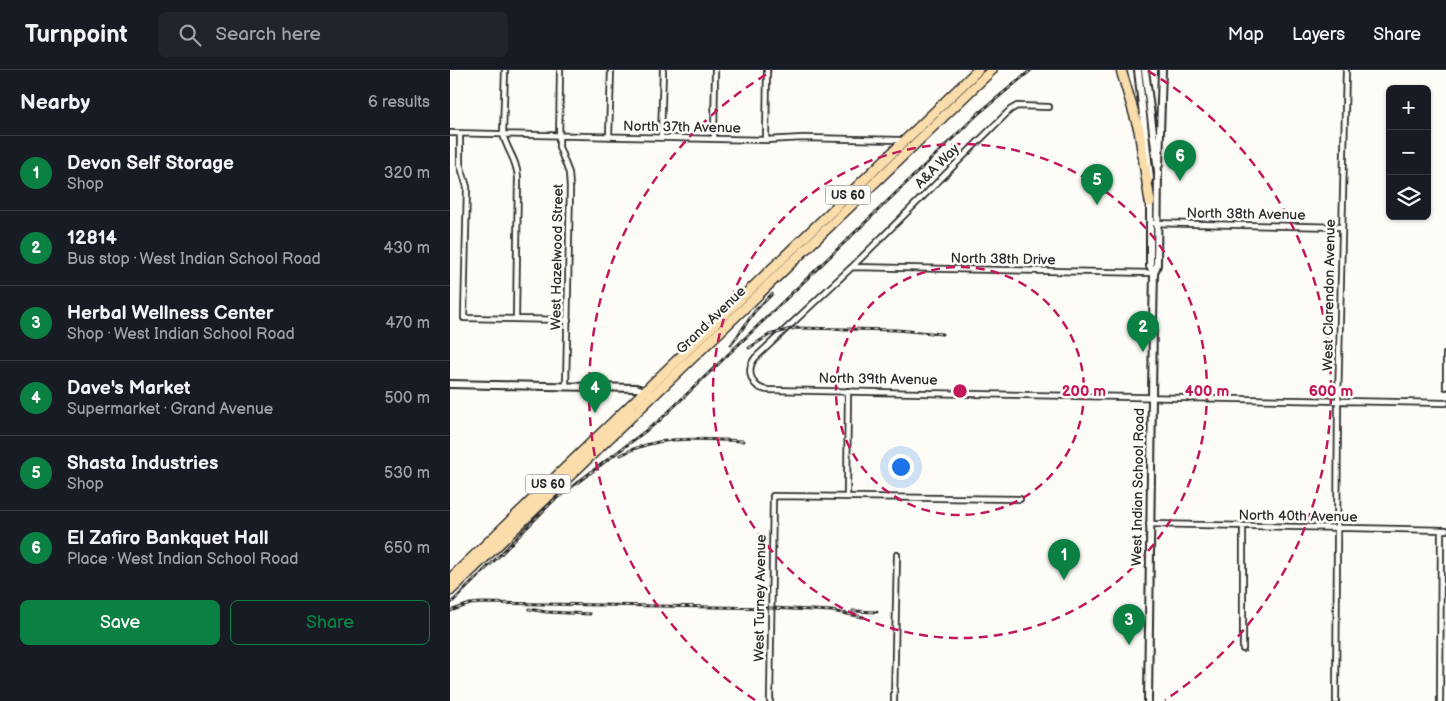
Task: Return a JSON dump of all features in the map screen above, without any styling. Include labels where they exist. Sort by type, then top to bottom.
[{"type":"highway","name":"Grand Avenue","points":[[907,145],[978,70]]},
{"type":"highway","name":"Grand Avenue","points":[[450,579],[649,393],[907,145],[992,70]]},
{"type":"highway","points":[[1121,70],[1139,130],[1150,202]]},
{"type":"highway","name":"Grand Avenue","points":[[450,591],[649,393]]},
{"type":"main road","name":"West Indian School Road","points":[[1138,70],[1149,168],[1150,266],[1154,273]]},
{"type":"main road","name":"West Indian School Road","points":[[1145,70],[1158,172],[1157,265],[1154,273],[1151,397],[1148,701]]},
{"type":"main road","points":[[1158,172],[1162,70]]},
{"type":"main road","points":[[450,384],[636,388],[649,393]]},
{"type":"street","points":[[504,70],[503,134],[514,157],[518,178],[516,319]]},
{"type":"street","name":"West Hazelwood Street","points":[[560,70],[560,151],[569,174],[570,187],[566,386]]},
{"type":"street","points":[[610,70],[610,137]]},
{"type":"street","points":[[662,137],[663,70]]},
{"type":"street","points":[[714,139],[715,70]]},
{"type":"street","points":[[766,140],[767,70]]},
{"type":"street","name":"West Clarendon Avenue","points":[[1336,701],[1338,401],[1346,70]]},
{"type":"street","name":"A&A Way","points":[[852,266],[1010,110],[1017,106],[1049,107]]},
{"type":"street","name":"North 37th Avenue","points":[[450,133],[766,140],[813,138],[900,140],[907,145]]},
{"type":"street","points":[[460,134],[460,164],[467,187],[464,318],[568,320]]},
{"type":"street","name":"North 38th Avenue","points":[[1150,223],[1342,227]]},
{"type":"street","name":"North 38th Drive","points":[[852,266],[1154,273]]},
{"type":"street","name":"North 39th Avenue","points":[[852,266],[753,361],[750,372],[755,384],[760,388],[1446,403]]},
{"type":"street","points":[[1446,354],[1446,387]]},
{"type":"street","points":[[848,391],[846,496],[1020,499]]},
{"type":"street","name":"West Turney Avenue","points":[[770,701],[773,496],[846,496]]},
{"type":"street","name":"North 40th Avenue","points":[[1149,524],[1444,530]]},
{"type":"street","points":[[1243,649],[1244,526]]},
{"type":"street","points":[[1440,701],[1444,530]]},
{"type":"street","points":[[894,701],[897,555]]},
{"type":"railway","points":[[450,604],[553,501],[660,420],[979,113],[1031,70]]},
{"type":"railway","points":[[731,345],[755,311],[772,294]]},
{"type":"railway","points":[[749,348],[769,335],[795,328],[897,330],[942,334]]},
{"type":"railway","points":[[621,455],[635,448],[681,439],[743,441]]},
{"type":"railway","points":[[450,611],[470,604],[482,603],[771,608],[832,611],[863,617]]},
{"type":"railway","points":[[529,609],[546,612],[590,614]]},
{"type":"railway","points":[[853,611],[877,612]]},
{"type":"place","name":"El Zafiro Bankquet Hall","points":[[1180,181]]},
{"type":"place","name":"Shasta Industries","points":[[1097,205]]},
{"type":"place","name":"12814","points":[[1143,352]]},
{"type":"place","name":"Dave's Market","points":[[595,413]]},
{"type":"place","name":"Devon Self Storage","points":[[1064,580]]},
{"type":"place","name":"Herbal Wellness Center","points":[[1129,645]]}]
